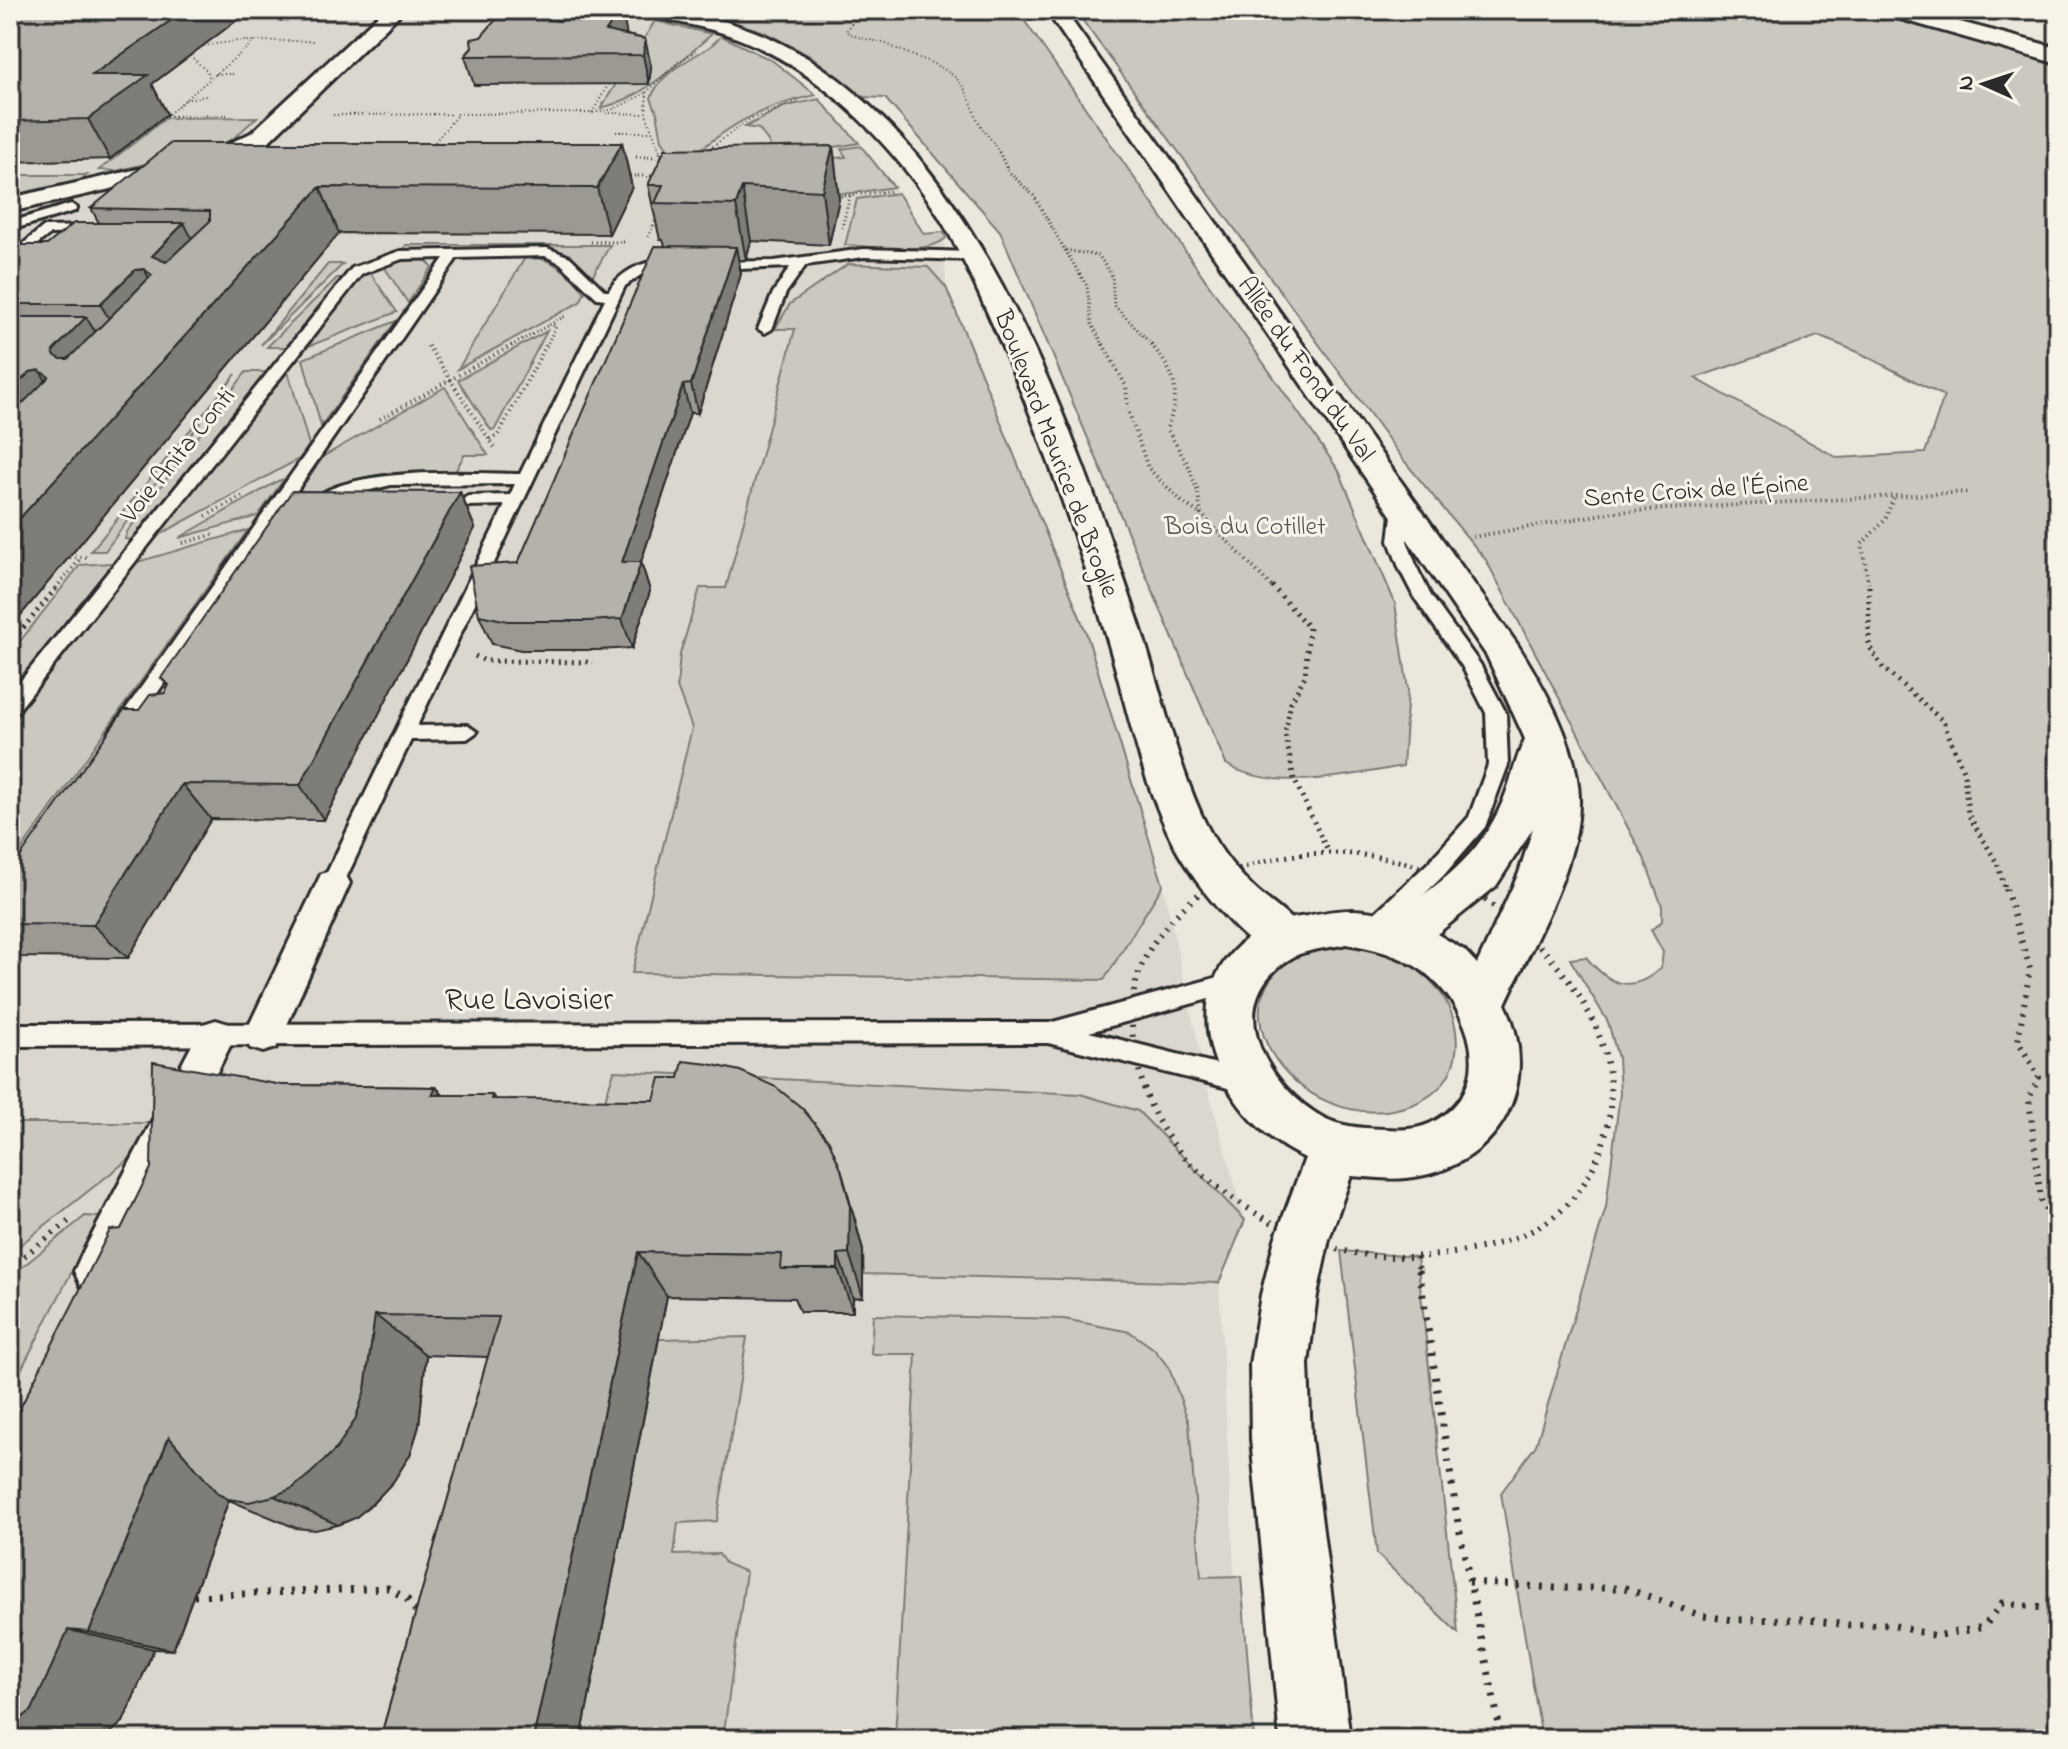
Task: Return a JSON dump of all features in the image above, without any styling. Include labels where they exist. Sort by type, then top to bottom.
[{"type":"street","points":[[10,205],[216,158],[259,138],[395,10]]},
{"type":"street","name":"Boulevard Maurice de Broglie","points":[[648,10],[724,28],[771,46],[863,113],[912,163],[952,218],[974,256],[1022,359],[1059,450],[1119,619],[1178,813],[1196,849],[1218,879],[1282,938]]},
{"type":"street","name":"Allée du Fond du Val","points":[[1055,10],[1504,653],[1545,737],[1558,800],[1548,854],[1481,1003]]},
{"type":"street","points":[[1894,10],[2058,54]]},
{"type":"street","points":[[47,230],[97,185]]},
{"type":"street","points":[[1385,933],[1466,888],[1504,845],[1527,799],[1545,737]]},
{"type":"street","points":[[263,1036],[333,883]]},
{"type":"street","points":[[1321,927],[1385,933],[1446,963],[1481,1003],[1493,1026],[1497,1074],[1490,1097],[1477,1118],[1458,1135],[1435,1147],[1408,1154],[1378,1155],[1335,1147],[1292,1127],[1269,1108],[1248,1082],[1237,1063],[1230,1039],[1229,1015],[1237,982],[1257,955],[1282,938],[1321,927]]},
{"type":"street","points":[[80,1301],[216,1036]]},
{"type":"street","points":[[1315,1739],[1281,1439],[1279,1364],[1289,1295],[1302,1239],[1335,1147]]},
{"type":"lane","points":[[1874,10],[2058,61]]},
{"type":"lane","points":[[195,175],[216,158]]},
{"type":"lane","points":[[10,226],[71,208]]},
{"type":"lane","points":[[11,261],[47,230],[103,231]]},
{"type":"lane","name":"Voie Anita Conti","points":[[10,707],[349,278],[364,266],[400,255],[547,252],[565,260],[602,295],[615,295]]},
{"type":"lane","points":[[108,750],[454,253]]},
{"type":"lane","points":[[333,883],[627,275],[646,269],[747,267],[864,253],[974,256]]},
{"type":"lane","points":[[11,261],[28,260]]},
{"type":"lane","points":[[765,329],[772,304],[802,261]]},
{"type":"lane","points":[[301,515],[330,496],[357,486],[395,479],[526,479]]},
{"type":"lane","points":[[468,501],[516,500]]},
{"type":"lane","points":[[1385,933],[1478,821],[1498,765],[1496,713],[1471,664],[1423,597],[1409,570],[1398,541],[1401,506]]},
{"type":"lane","points":[[404,733],[467,732]]},
{"type":"lane","name":"Rue Lavoisier","points":[[1048,1033],[1237,982]]},
{"type":"lane","name":"Rue Lavoisier","points":[[10,1035],[1048,1033],[1248,1082]]},
{"type":"path","points":[[861,10],[846,31],[855,37],[892,46],[901,53],[918,55],[952,74],[973,101],[977,120],[990,134],[1008,171],[1034,196],[1087,286],[1092,324],[1126,386],[1128,410],[1148,468],[1247,558],[1309,628],[1305,676],[1291,702],[1285,733],[1294,779],[1328,852]]},
{"type":"path","points":[[591,113],[614,109],[647,92],[679,61],[707,46],[724,28]]},
{"type":"path","points":[[210,79],[207,71],[184,50],[237,41],[363,41]]},
{"type":"path","points":[[238,115],[166,116],[256,41]]},
{"type":"path","points":[[245,50],[253,51]]},
{"type":"path","points":[[591,113],[616,73]]},
{"type":"path","points":[[215,74],[233,74]]},
{"type":"path","points":[[647,92],[646,114],[665,165]]},
{"type":"path","points":[[703,154],[725,132],[779,105],[839,93]]},
{"type":"path","points":[[184,100],[206,96]]},
{"type":"path","points":[[331,115],[646,114]]},
{"type":"path","points":[[423,157],[458,115]]},
{"type":"path","points":[[616,132],[651,132]]},
{"type":"path","points":[[636,157],[663,157]]},
{"type":"path","points":[[10,166],[24,158]]},
{"type":"path","points":[[613,176],[661,176]]},
{"type":"path","points":[[820,197],[896,190]]},
{"type":"path","points":[[839,239],[850,196]]},
{"type":"path","points":[[645,242],[661,209]]},
{"type":"path","points":[[588,242],[633,242]]},
{"type":"path","points":[[1065,250],[1099,256],[1112,276],[1114,305],[1127,315],[1175,377],[1176,401],[1167,429],[1189,467],[1198,492],[1201,514]]},
{"type":"path","points":[[375,421],[573,312]]},
{"type":"path","points":[[490,440],[498,435],[556,327],[551,324]]},
{"type":"path","points":[[421,337],[495,448],[506,448]]},
{"type":"path","points":[[195,522],[251,491]]},
{"type":"path","name":"Sente Croix de l'Épine","points":[[1428,544],[1614,512],[1969,492]]},
{"type":"path","points":[[1894,497],[1885,520],[1862,544],[1869,587],[1869,646],[1883,668],[1943,721],[1964,773],[1968,814],[1997,863],[2013,911],[2030,969],[2018,1041],[2039,1077],[2029,1099],[2041,1200],[2058,1237]]},
{"type":"path","points":[[176,545],[228,531]]},
{"type":"path","points":[[10,644],[82,557],[70,557]]},
{"type":"path","points":[[470,647],[473,655],[485,661],[593,662]]},
{"type":"path","points":[[10,1267],[81,1211]]},
{"type":"path","points":[[1417,1257],[1469,1582],[1502,1739]]},
{"type":"path","points":[[1469,1582],[1555,1588],[1625,1588],[1703,1616],[1887,1624],[1936,1636],[1984,1627],[2002,1603],[2058,1610]]},
{"type":"path","points":[[194,1596],[388,1588],[407,1599],[418,1612],[419,1626]]},
{"type":"path","points":[[418,1612],[425,1603]]},
{"type":"shaded area","points":[[10,10],[602,10],[651,16],[734,40],[788,71],[816,95],[859,143],[896,190],[924,234],[944,232],[946,288],[1087,632],[1163,885],[1209,1093],[1245,1220],[1219,1283],[1243,1739],[10,1739]]},
{"type":"green space","name":"Bois du Cotillet","points":[[688,10],[1017,10],[1339,471],[1395,603],[1408,689],[1403,766],[1336,777],[1289,780],[1245,773],[1226,764],[1000,231],[885,98],[859,97],[814,58],[762,31]]},
{"type":"green space","points":[[1075,10],[1866,10],[2058,64],[2058,1739],[1542,1739],[1501,1493],[1536,1445],[1606,1207],[1620,1093],[1618,1058],[1608,1022],[1570,959],[1586,957],[1612,980],[1630,984],[1640,982],[1661,968],[1663,952],[1651,930],[1662,921],[1662,906],[1644,858],[1486,560],[1405,462]],"holes":[[[1818,336],[1858,352],[1944,396],[1925,453],[1838,458],[1695,378]]]},
{"type":"green space","points":[[655,21],[712,34],[646,88],[601,108]]},
{"type":"green space","points":[[722,36],[773,61],[816,95],[776,106],[743,120],[680,166],[662,140],[651,98],[667,75]]},
{"type":"green space","points":[[819,99],[859,143],[829,148],[836,158],[846,157],[841,149],[861,146],[894,187],[853,193],[747,196],[770,144],[759,129],[745,127],[783,107]]},
{"type":"green space","points":[[257,117],[233,139],[218,146],[116,171],[99,170],[166,118]]},
{"type":"green space","points":[[18,175],[87,175],[72,186],[10,201],[10,180]]},
{"type":"green space","points":[[898,193],[924,234],[944,232],[946,238],[937,244],[912,248],[845,245],[857,199]]},
{"type":"green space","points":[[406,245],[610,245],[592,277],[566,253],[556,250],[403,249]]},
{"type":"green space","points":[[526,256],[545,260],[566,273],[585,292],[580,302],[458,369]]},
{"type":"green space","points":[[413,259],[427,261],[432,267],[408,303],[383,265]]},
{"type":"green space","points":[[328,264],[343,264],[261,345]]},
{"type":"green space","points":[[848,264],[928,267],[946,287],[1086,632],[1163,885],[1104,980],[632,973],[692,728],[677,687],[680,654],[700,588],[726,588],[795,329],[775,329],[790,304]]},
{"type":"green space","points":[[369,271],[397,312],[304,348],[359,279]]},
{"type":"green space","points":[[337,278],[342,278],[287,347],[267,347]]},
{"type":"green space","points":[[396,321],[321,426],[303,359]]},
{"type":"green space","points":[[547,331],[495,429],[491,430],[458,380]]},
{"type":"green space","points":[[288,371],[309,445],[299,459],[157,536]]},
{"type":"green space","points":[[246,372],[266,372],[131,540],[125,539],[127,532]]},
{"type":"green space","points":[[236,374],[105,551],[91,551]]},
{"type":"green space","points":[[445,387],[488,455],[464,455],[455,472],[384,475],[345,483],[281,516],[324,456]]},
{"type":"green space","points":[[284,479],[258,516],[179,538],[278,481]]},
{"type":"green space","points":[[248,530],[10,866],[10,724],[137,562]]},
{"type":"green space","points":[[113,563],[20,679],[10,679],[10,654],[80,565]]},
{"type":"green space","points":[[1339,944],[1375,950],[1409,963],[1428,978],[1450,1010],[1457,1047],[1453,1064],[1445,1080],[1432,1094],[1414,1104],[1369,1111],[1329,1102],[1295,1081],[1271,1051],[1260,1019],[1266,987],[1291,961]]},
{"type":"green space","points":[[614,1071],[1080,1094],[1138,1111],[1245,1220],[1219,1283],[864,1274],[863,1251],[855,1218],[600,1116]]},
{"type":"green space","points":[[10,1123],[149,1123],[130,1158],[10,1253]]},
{"type":"green space","points":[[85,1216],[100,1217],[10,1391],[10,1277]]},
{"type":"green space","points":[[1341,1251],[1417,1257],[1458,1633],[1377,1554]]},
{"type":"green space","points":[[873,1315],[1064,1319],[1130,1332],[1154,1349],[1169,1368],[1189,1423],[1201,1577],[1241,1576],[1254,1739],[895,1739],[916,1354],[871,1354]]},
{"type":"green space","points":[[747,1337],[717,1521],[678,1523],[674,1555],[719,1554],[725,1563],[746,1572],[723,1739],[581,1739],[659,1339]]},
{"type":"building","points":[[10,10],[186,10],[92,75],[148,75],[88,119],[10,121]]},
{"type":"building","points":[[620,10],[606,31],[645,39],[643,55],[465,56],[472,48],[471,39],[481,37],[498,17],[528,15],[558,21]]},
{"type":"building","points":[[171,143],[622,143],[597,188],[320,187],[10,529],[10,416],[49,377],[39,370],[30,372],[10,391],[10,317],[86,317],[53,351],[61,359],[68,359],[152,275],[144,269],[135,270],[100,304],[10,304],[10,245],[47,245],[74,223],[184,223],[152,256],[166,262],[210,221],[210,211],[91,208]]},
{"type":"building","points":[[833,146],[822,191],[742,187],[736,205],[655,203],[663,185],[648,185],[665,149]]},
{"type":"building","points":[[655,246],[736,247],[691,384],[683,385],[622,562],[641,562],[622,619],[508,621],[479,615],[469,566],[518,563]]},
{"type":"building","points":[[292,491],[460,492],[300,785],[182,784],[93,925],[10,924],[10,871],[124,710],[139,710],[150,695],[165,693],[169,685],[161,678]]},
{"type":"building","points":[[683,1061],[740,1071],[776,1087],[802,1108],[829,1141],[841,1169],[850,1204],[849,1253],[838,1254],[838,1269],[781,1269],[782,1254],[638,1252],[533,1739],[380,1739],[499,1317],[375,1315],[365,1390],[355,1420],[336,1449],[311,1473],[293,1488],[274,1496],[249,1502],[218,1494],[169,1437],[89,1632],[68,1630],[32,1710],[10,1727],[10,1656],[21,1633],[10,1632],[10,1428],[110,1230],[121,1229],[151,1168],[153,1062],[282,1085],[436,1087],[432,1095],[492,1095],[491,1099],[654,1100],[660,1078],[679,1078]]}]
